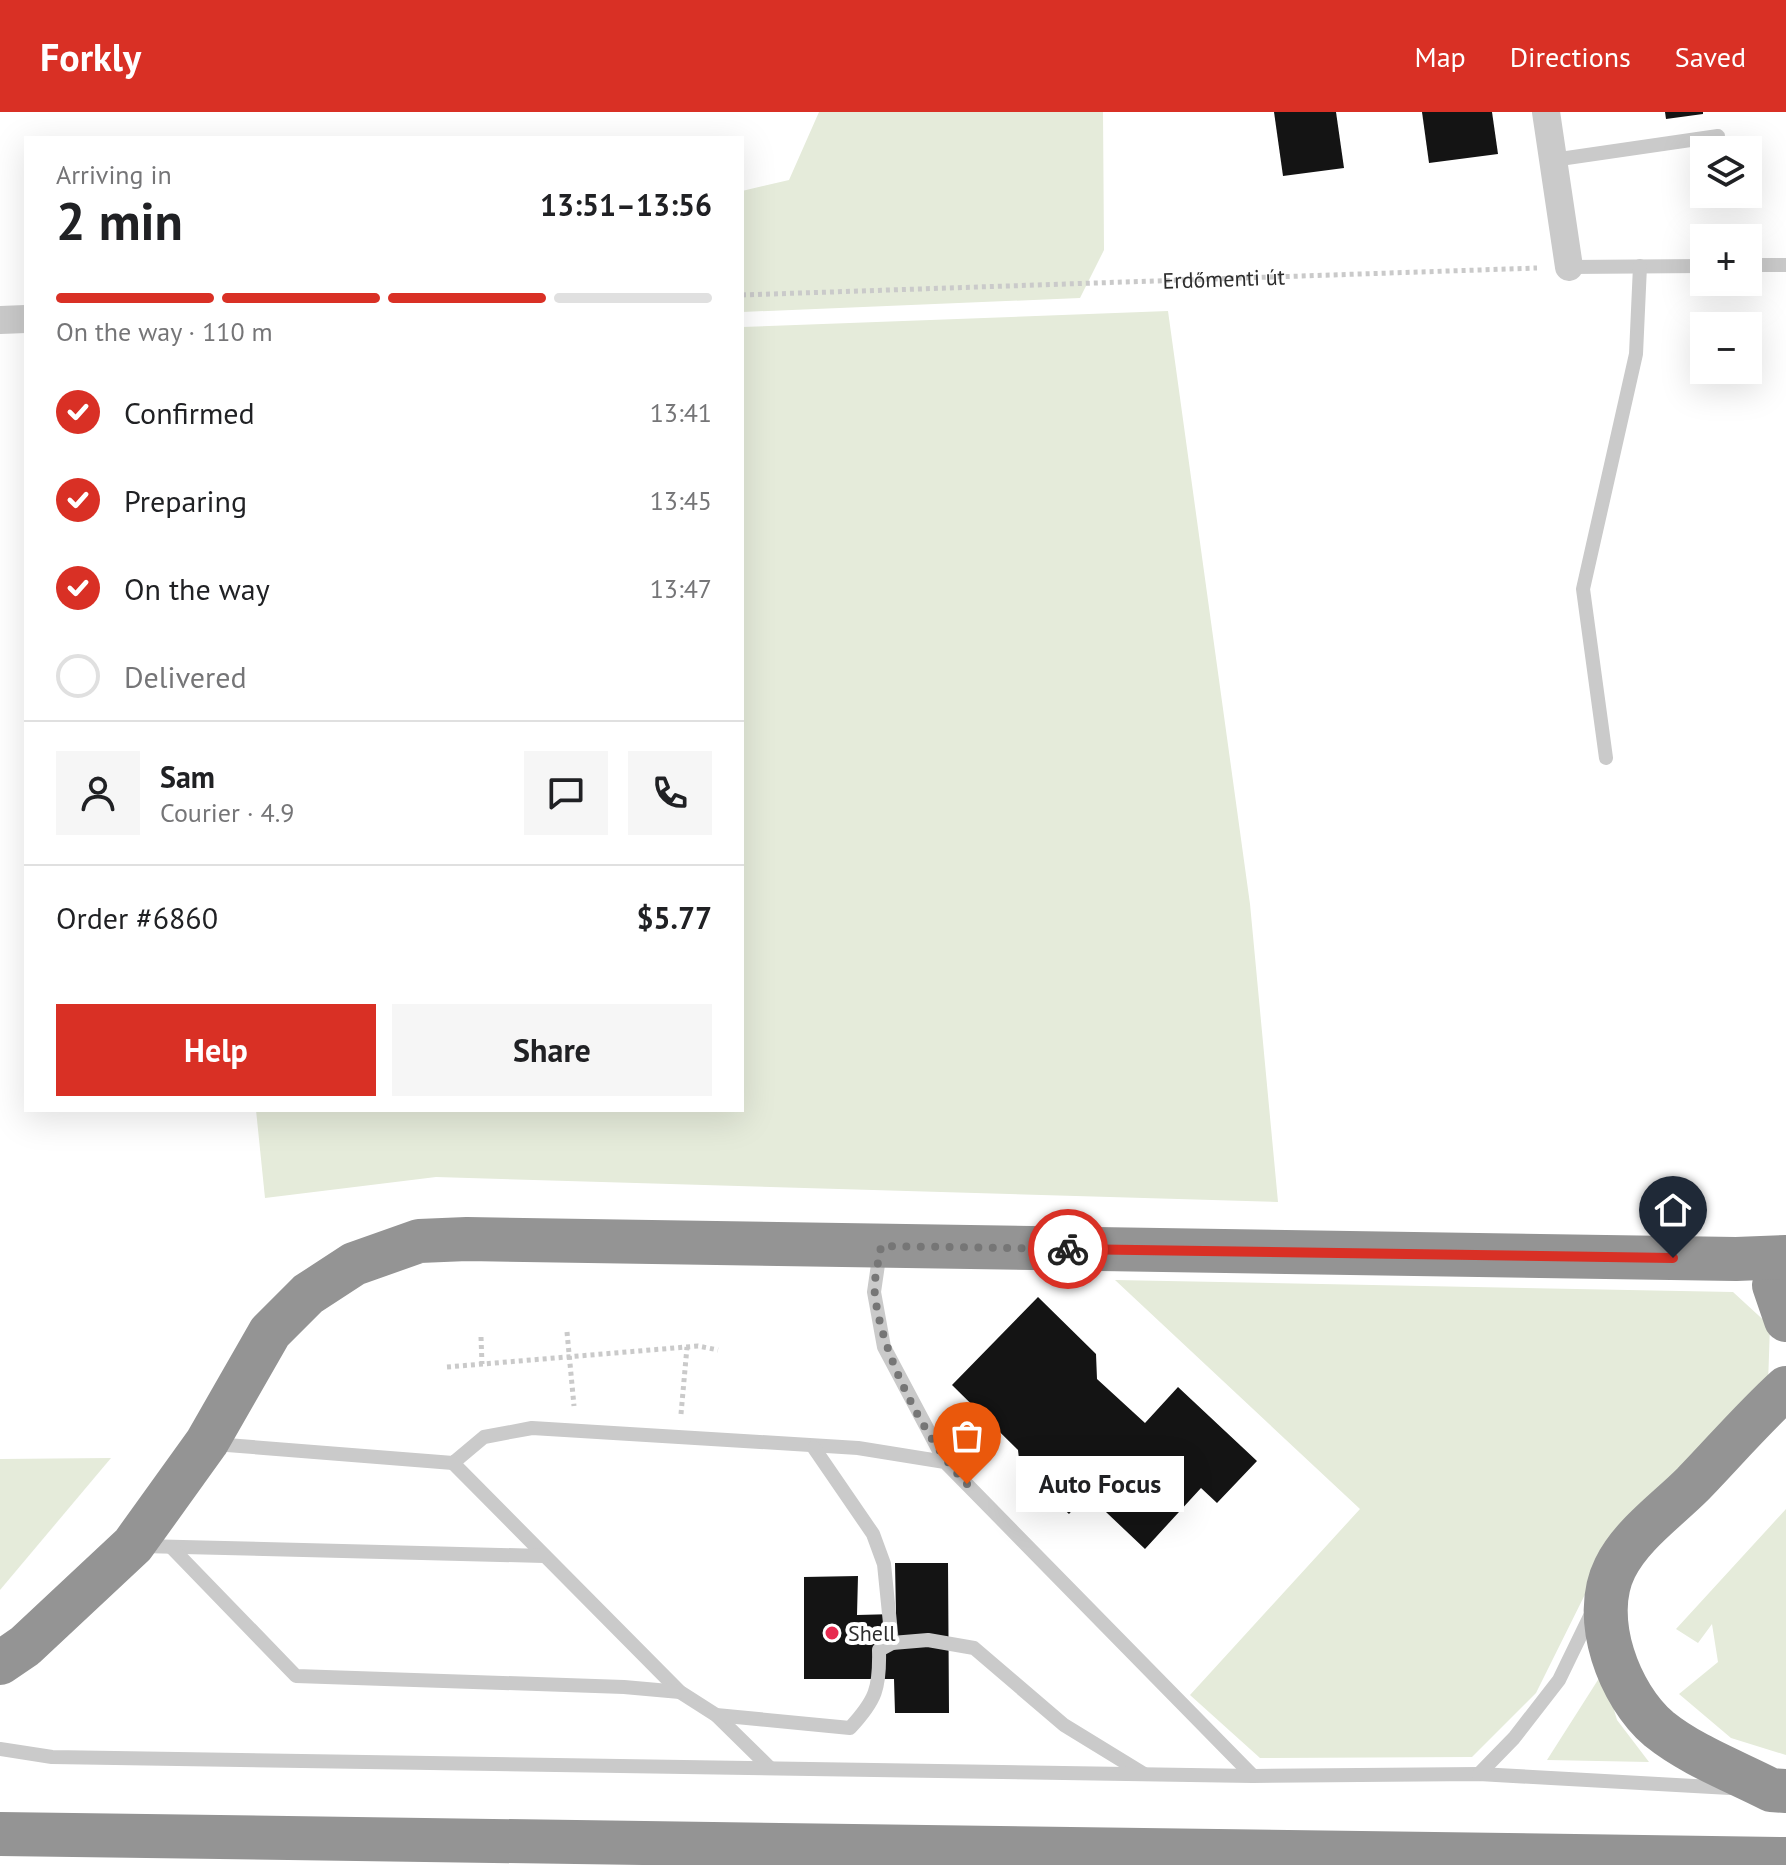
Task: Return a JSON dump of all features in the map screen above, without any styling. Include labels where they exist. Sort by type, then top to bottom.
[{"type":"highway","points":[[0,1663],[152,1547],[270,1332],[308,1294],[354,1264],[419,1241],[467,1239],[1736,1259],[1783,1287]]},
{"type":"highway","points":[[1778,1791],[1687,1748],[1658,1728],[1632,1697],[1615,1663],[1607,1634],[1606,1610],[1614,1569],[1643,1531],[1784,1381]]},
{"type":"highway","points":[[0,1834],[1786,1859]]},
{"type":"street","points":[[1546,112],[1569,267]]},
{"type":"street","points":[[0,320],[24,319]]},
{"type":"lane","points":[[1553,160],[1690,140]]},
{"type":"lane","points":[[1762,265],[1786,265]]},
{"type":"lane","points":[[1606,758],[1593,684],[1583,589],[1636,354],[1640,266]]},
{"type":"lane","points":[[1569,267],[1690,266]]},
{"type":"lane","points":[[881,1246],[874,1292],[884,1347],[945,1462],[1253,1776]]},
{"type":"lane","points":[[453,1463],[484,1437],[532,1428],[814,1448],[858,1448],[945,1462]]},
{"type":"lane","points":[[207,1442],[453,1463],[680,1692],[716,1715],[770,1768]]},
{"type":"lane","points":[[814,1448],[873,1534],[884,1564],[892,1643]]},
{"type":"lane","points":[[152,1547],[544,1556]]},
{"type":"lane","points":[[152,1547],[296,1676],[624,1687],[680,1692]]},
{"type":"lane","points":[[1479,1774],[1559,1680],[1614,1569]]},
{"type":"lane","points":[[716,1715],[850,1728],[873,1703],[880,1678],[879,1650],[892,1643],[928,1640],[974,1648],[1064,1725],[1144,1774]]},
{"type":"lane","points":[[0,1749],[52,1757],[1253,1776],[1479,1774],[1778,1791]]},
{"type":"path","name":"Erdőmenti út","points":[[744,295],[1569,267]]},
{"type":"path","points":[[567,1332],[577,1431]]},
{"type":"path","points":[[481,1337],[482,1364]]},
{"type":"path","points":[[679,1438],[687,1347]]},
{"type":"path","points":[[447,1367],[687,1347],[718,1350]]},
{"type":"green space","points":[[819,112],[1103,112],[1104,250],[1080,298],[744,312],[744,191],[789,180]]},
{"type":"green space","points":[[1168,311],[1250,904],[1278,1202],[436,1177],[265,1198],[256,1112],[744,1112],[744,327]]},
{"type":"green space","points":[[1115,1280],[1733,1292],[1770,1326],[1768,1384],[1620,1524],[1536,1693],[1472,1757],[1260,1758],[1190,1695],[1360,1509]]},
{"type":"green space","points":[[111,1458],[0,1590],[0,1459]]},
{"type":"green space","points":[[1786,1509],[1786,1755],[1731,1738],[1679,1694],[1718,1662],[1712,1624],[1698,1643],[1676,1629]]},
{"type":"green space","points":[[1603,1672],[1617,1720],[1649,1762],[1547,1760]]},
{"type":"building","points":[[1274,112],[1336,112],[1344,168],[1283,176]]},
{"type":"building","points":[[1422,112],[1492,112],[1498,154],[1429,163]]},
{"type":"building","points":[[1665,112],[1703,112],[1703,114],[1666,119]]},
{"type":"building","points":[[1038,1297],[1096,1354],[1097,1379],[1145,1423],[1178,1387],[1257,1461],[1217,1503],[1201,1488],[1145,1549],[1087,1494],[1069,1514],[1020,1468],[1018,1450],[952,1385]]},
{"type":"building","points":[[895,1563],[948,1563],[949,1713],[895,1713],[894,1679],[804,1679],[804,1577],[858,1576],[857,1615],[896,1614]]},
{"type":"way so far","points":[[967,1484],[945,1462],[884,1347],[874,1292],[881,1246],[1068,1249]]},
{"type":"place","name":"Auto Focus","points":[[967,1484]]},
{"type":"place","name":"Shell","points":[[832,1633]]},
{"type":"route","points":[[1068,1249],[1673,1258]]}]
